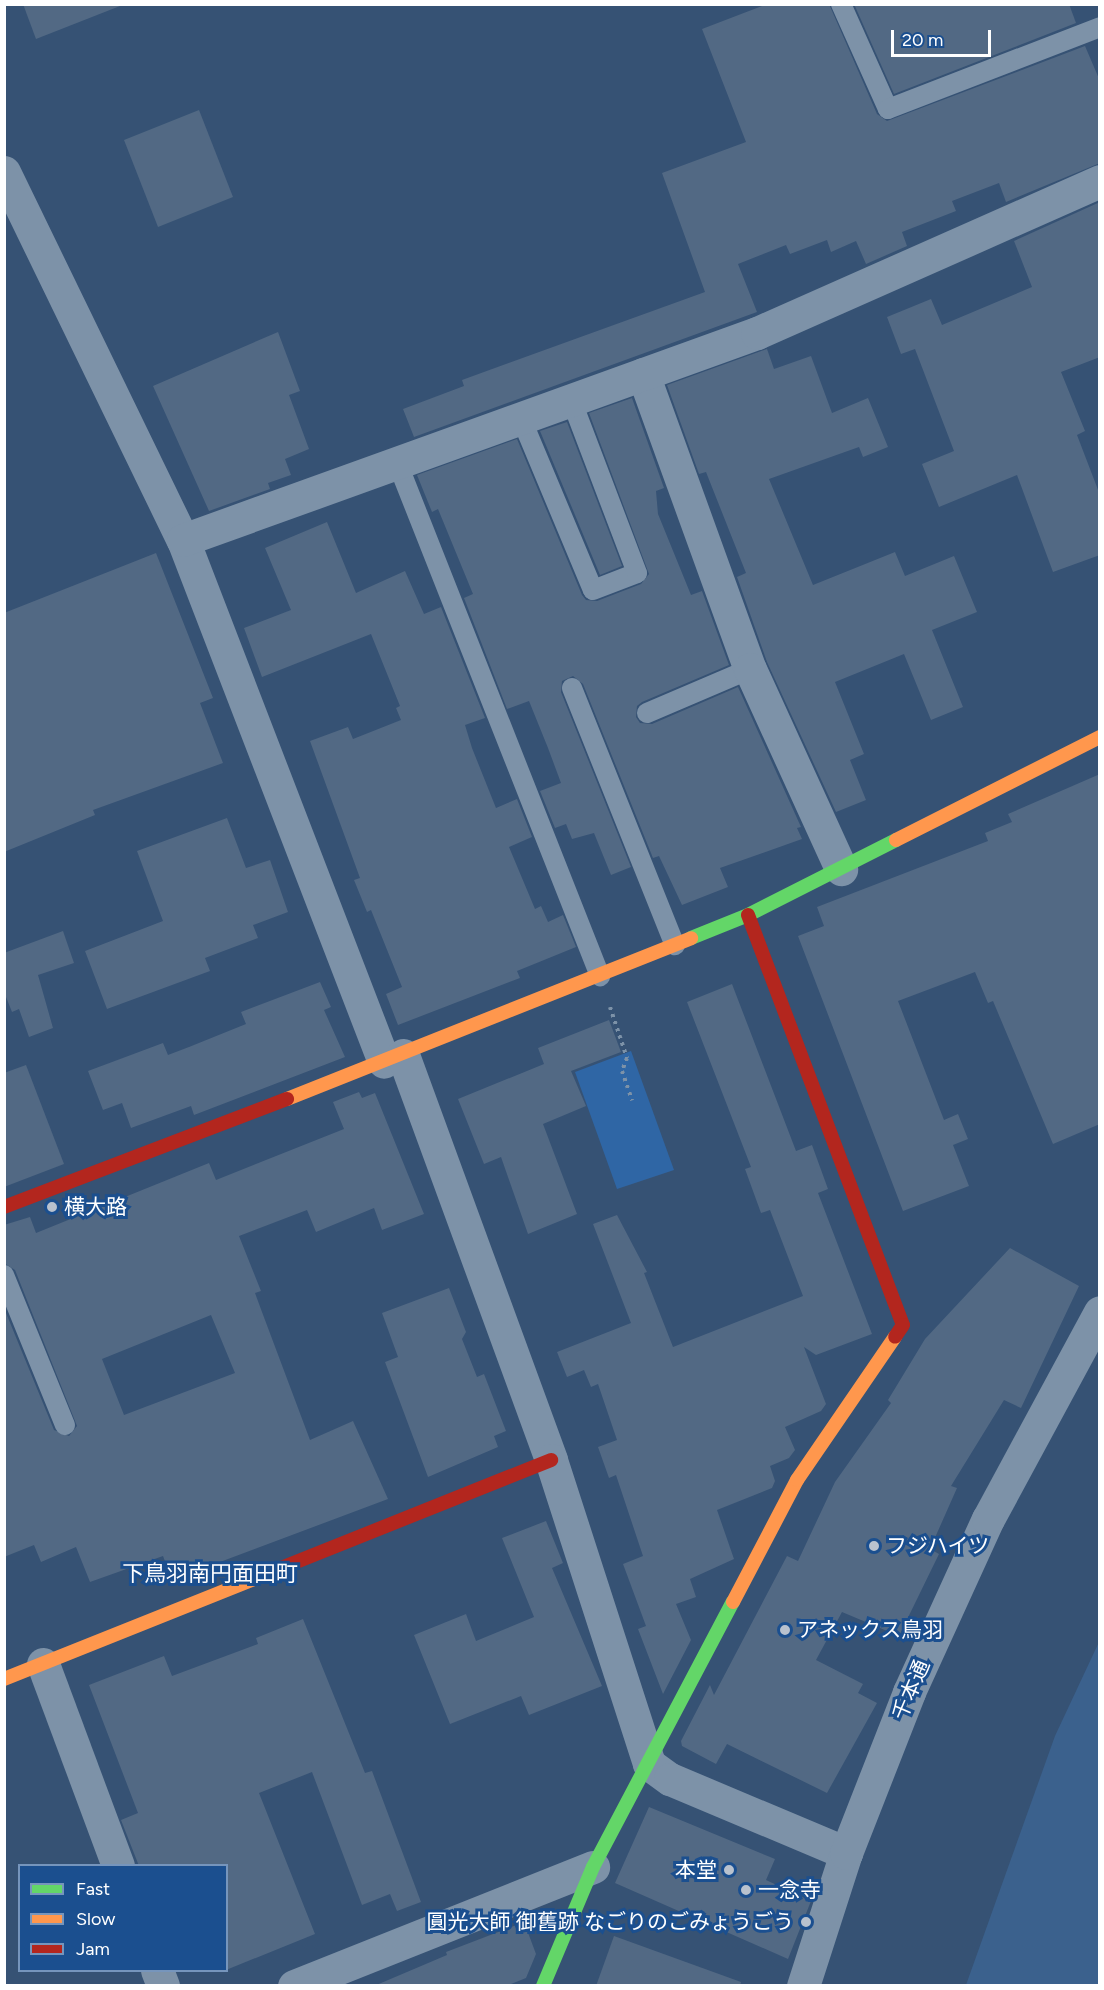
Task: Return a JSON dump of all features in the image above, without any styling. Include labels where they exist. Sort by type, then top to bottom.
[{"type":"street","points":[[4,172],[183,540],[394,1059],[551,1460],[649,1764],[670,1779],[846,1853]]},
{"type":"street","points":[[183,540],[757,333],[1100,181]]},
{"type":"street","points":[[643,374],[750,669],[841,869]]},
{"type":"street","points":[[4,1207],[394,1059],[748,915],[1100,737]]},
{"type":"street","points":[[543,1986],[593,1867],[797,1480],[903,1325],[748,915]]},
{"type":"street","name":"千本通","points":[[802,1986],[846,1853],[909,1692],[988,1519],[1100,1312]]},
{"type":"street","points":[[4,1679],[551,1460]]},
{"type":"street","points":[[43,1664],[117,1864]]},
{"type":"street","points":[[294,1986],[593,1867]]},
{"type":"street","points":[[157,1972],[163,1986]]},
{"type":"lane","points":[[841,4],[888,109],[1100,27]]},
{"type":"lane","points":[[520,418],[592,590],[637,573],[571,399]]},
{"type":"lane","points":[[397,462],[600,976]]},
{"type":"lane","points":[[647,713],[750,669]]},
{"type":"lane","points":[[572,688],[675,945]]},
{"type":"lane","points":[[4,1275],[65,1425]]},
{"type":"path","points":[[600,976],[627,1058],[622,1071],[632,1100]]},
{"type":"shaded area","points":[[631,1051],[674,1170],[617,1189],[575,1072]]},
{"type":"shaded area","points":[[1099,1642],[1099,1985],[966,1985],[1055,1736]]},
{"type":"building","points":[[23,4],[119,4],[120,6],[36,39]]},
{"type":"building","points":[[767,4],[829,4],[877,114],[887,121],[1085,46],[1100,81],[1100,163],[1006,202],[999,183],[952,201],[956,211],[902,232],[907,246],[866,264],[856,241],[831,252],[827,240],[790,254],[786,245],[738,264],[757,312],[414,437],[403,409],[464,386],[462,380],[705,292],[662,173],[746,142],[702,29]]},
{"type":"building","points":[[854,4],[1069,4],[1076,23],[894,94]]},
{"type":"building","points":[[199,110],[233,197],[158,227],[124,140]]},
{"type":"building","points":[[1100,202],[1100,357],[1061,372],[1085,431],[1077,435],[1100,495],[1100,555],[1053,572],[1017,475],[939,507],[922,464],[954,451],[915,349],[901,354],[887,317],[931,299],[942,325],[1032,287],[1014,241]]},
{"type":"building","points":[[278,332],[300,391],[289,395],[309,449],[285,459],[291,475],[268,483],[270,489],[209,511],[153,386]]},
{"type":"building","points":[[767,349],[774,369],[811,356],[832,413],[868,398],[888,447],[863,457],[859,447],[769,479],[813,585],[895,552],[905,576],[954,556],[977,612],[932,630],[963,707],[931,720],[904,654],[835,682],[864,754],[850,760],[866,800],[836,812],[767,662],[737,577],[746,573],[706,472],[699,474],[667,385]]},
{"type":"building","points":[[632,398],[664,488],[656,491],[658,514],[691,595],[702,591],[729,665],[642,702],[637,706],[636,717],[640,723],[652,724],[738,687],[801,827],[797,828],[802,839],[720,868],[728,887],[682,905],[659,856],[653,858],[583,684],[573,676],[562,681],[561,692],[631,867],[611,875],[594,833],[572,839],[566,824],[555,828],[540,791],[561,783],[548,748],[529,701],[507,709],[464,598],[473,594],[438,509],[432,512],[417,475],[517,439],[582,595],[586,600],[597,601],[641,584],[649,574],[589,413]]},
{"type":"building","points":[[567,422],[622,566],[600,575],[540,431]]},
{"type":"building","points":[[327,522],[356,593],[405,571],[424,614],[441,607],[485,718],[465,725],[472,748],[496,808],[517,799],[532,837],[509,847],[535,909],[541,906],[548,922],[563,915],[576,947],[517,971],[520,978],[398,1025],[386,994],[402,987],[371,910],[367,912],[354,880],[360,878],[310,741],[348,727],[353,739],[401,720],[396,708],[400,706],[371,634],[262,677],[244,628],[291,610],[265,548]]},
{"type":"building","points":[[156,553],[213,698],[200,703],[223,763],[93,810],[95,815],[4,852],[4,613]]},
{"type":"building","points":[[1100,774],[1100,1124],[1053,1144],[993,1001],[988,1003],[975,972],[898,1001],[944,1120],[958,1114],[968,1139],[953,1145],[969,1186],[903,1211],[798,936],[824,926],[817,907],[988,841],[985,833],[1012,822],[1008,814]]},
{"type":"building","points":[[227,818],[246,868],[270,860],[288,912],[253,925],[258,938],[205,958],[210,971],[107,1009],[85,951],[163,921],[137,851]]},
{"type":"building","points":[[63,931],[74,963],[38,975],[53,1028],[29,1037],[19,1009],[12,1012],[4,992],[4,953]]},
{"type":"building","points":[[320,982],[331,1007],[324,1010],[345,1057],[194,1115],[191,1106],[131,1128],[122,1103],[103,1110],[88,1071],[163,1043],[168,1055],[189,1047],[246,1024],[241,1012]]},
{"type":"building","points":[[732,984],[796,1151],[812,1145],[828,1189],[818,1193],[872,1334],[816,1355],[804,1347],[826,1404],[821,1411],[785,1427],[795,1450],[789,1458],[770,1466],[775,1481],[772,1488],[717,1510],[734,1559],[690,1579],[696,1597],[676,1604],[691,1640],[663,1694],[638,1629],[646,1626],[623,1564],[643,1556],[616,1475],[609,1478],[598,1447],[617,1440],[598,1384],[591,1387],[584,1370],[567,1377],[557,1352],[631,1323],[593,1224],[617,1215],[647,1272],[644,1273],[673,1347],[803,1296],[770,1210],[761,1213],[745,1169],[751,1167],[687,1002]]},
{"type":"building","points":[[609,1020],[621,1052],[571,1071],[586,1106],[543,1124],[577,1214],[528,1234],[501,1157],[484,1164],[458,1099],[544,1064],[538,1048]]},
{"type":"building","points":[[26,1065],[64,1164],[4,1187],[4,1073]]},
{"type":"building","points":[[359,1092],[362,1098],[375,1093],[424,1214],[382,1230],[374,1208],[316,1232],[307,1210],[239,1236],[261,1291],[255,1293],[310,1440],[353,1421],[388,1499],[172,1580],[163,1556],[90,1582],[76,1547],[41,1562],[34,1545],[4,1557],[4,1308],[54,1430],[69,1436],[77,1426],[15,1270],[4,1263],[4,1225],[30,1217],[36,1233],[209,1163],[216,1180],[344,1129],[333,1102]],"holes":[[[211,1315],[235,1373],[124,1415],[102,1359]]]},
{"type":"building","points":[[1010,1248],[1079,1286],[1021,1408],[1004,1400],[951,1486],[957,1488],[930,1549],[939,1554],[899,1636],[842,1612],[816,1660],[863,1684],[858,1693],[877,1703],[827,1793],[727,1744],[716,1764],[682,1746],[681,1741],[710,1685],[714,1695],[787,1556],[798,1561],[835,1482],[891,1403],[888,1400],[925,1339]]},
{"type":"building","points":[[449,1288],[466,1332],[462,1339],[477,1377],[484,1374],[506,1431],[494,1436],[498,1447],[428,1477],[385,1362],[398,1357],[382,1313]]},
{"type":"building","points":[[546,1521],[563,1563],[552,1568],[602,1686],[529,1715],[521,1696],[450,1724],[414,1635],[466,1614],[476,1641],[534,1617],[502,1538]]},
{"type":"building","points":[[303,1619],[365,1773],[372,1771],[421,1902],[397,1911],[390,1894],[362,1905],[312,1772],[259,1793],[315,1934],[228,1969],[228,1864],[138,1864],[121,1820],[138,1813],[89,1685],[164,1656],[172,1676],[258,1644],[256,1638]]},
{"type":"building","points":[[649,1807],[775,1859],[766,1880],[811,1901],[788,1959],[615,1883]]},
{"type":"building","points":[[524,1922],[536,1954],[526,1978],[506,1986],[374,1986],[447,1955],[446,1952]]},
{"type":"building","points":[[614,1936],[741,1982],[740,1986],[596,1986]]},
{"type":"traffic: fast","points":[[691,938],[748,915],[896,840]]},
{"type":"traffic: fast","points":[[543,1986],[593,1867],[733,1602]]},
{"type":"traffic: slow","points":[[896,840],[1100,737]]},
{"type":"traffic: slow","points":[[287,1099],[691,938]]},
{"type":"traffic: slow","points":[[733,1602],[797,1480],[895,1337]]},
{"type":"traffic: slow","points":[[4,1679],[281,1568]]},
{"type":"traffic: jam","points":[[748,915],[903,1325],[895,1337]]},
{"type":"traffic: jam","points":[[4,1207],[287,1099]]},
{"type":"traffic: jam","points":[[281,1568],[551,1460]]},
{"type":"place","name":"横大路","points":[[52,1207]]},
{"type":"place","name":"フジハイツ","points":[[874,1546]]},
{"type":"place","name":"アネックス鳥羽","points":[[785,1630]]},
{"type":"place","name":"本堂","points":[[729,1870]]},
{"type":"place","name":"一念寺","points":[[746,1890]]},
{"type":"place","name":"圓光大師 御舊跡 なごりのごみょうごう","points":[[806,1922]]},
{"type":"district","name":"下鳥羽南円面田町","points":[[210,1574]]}]
